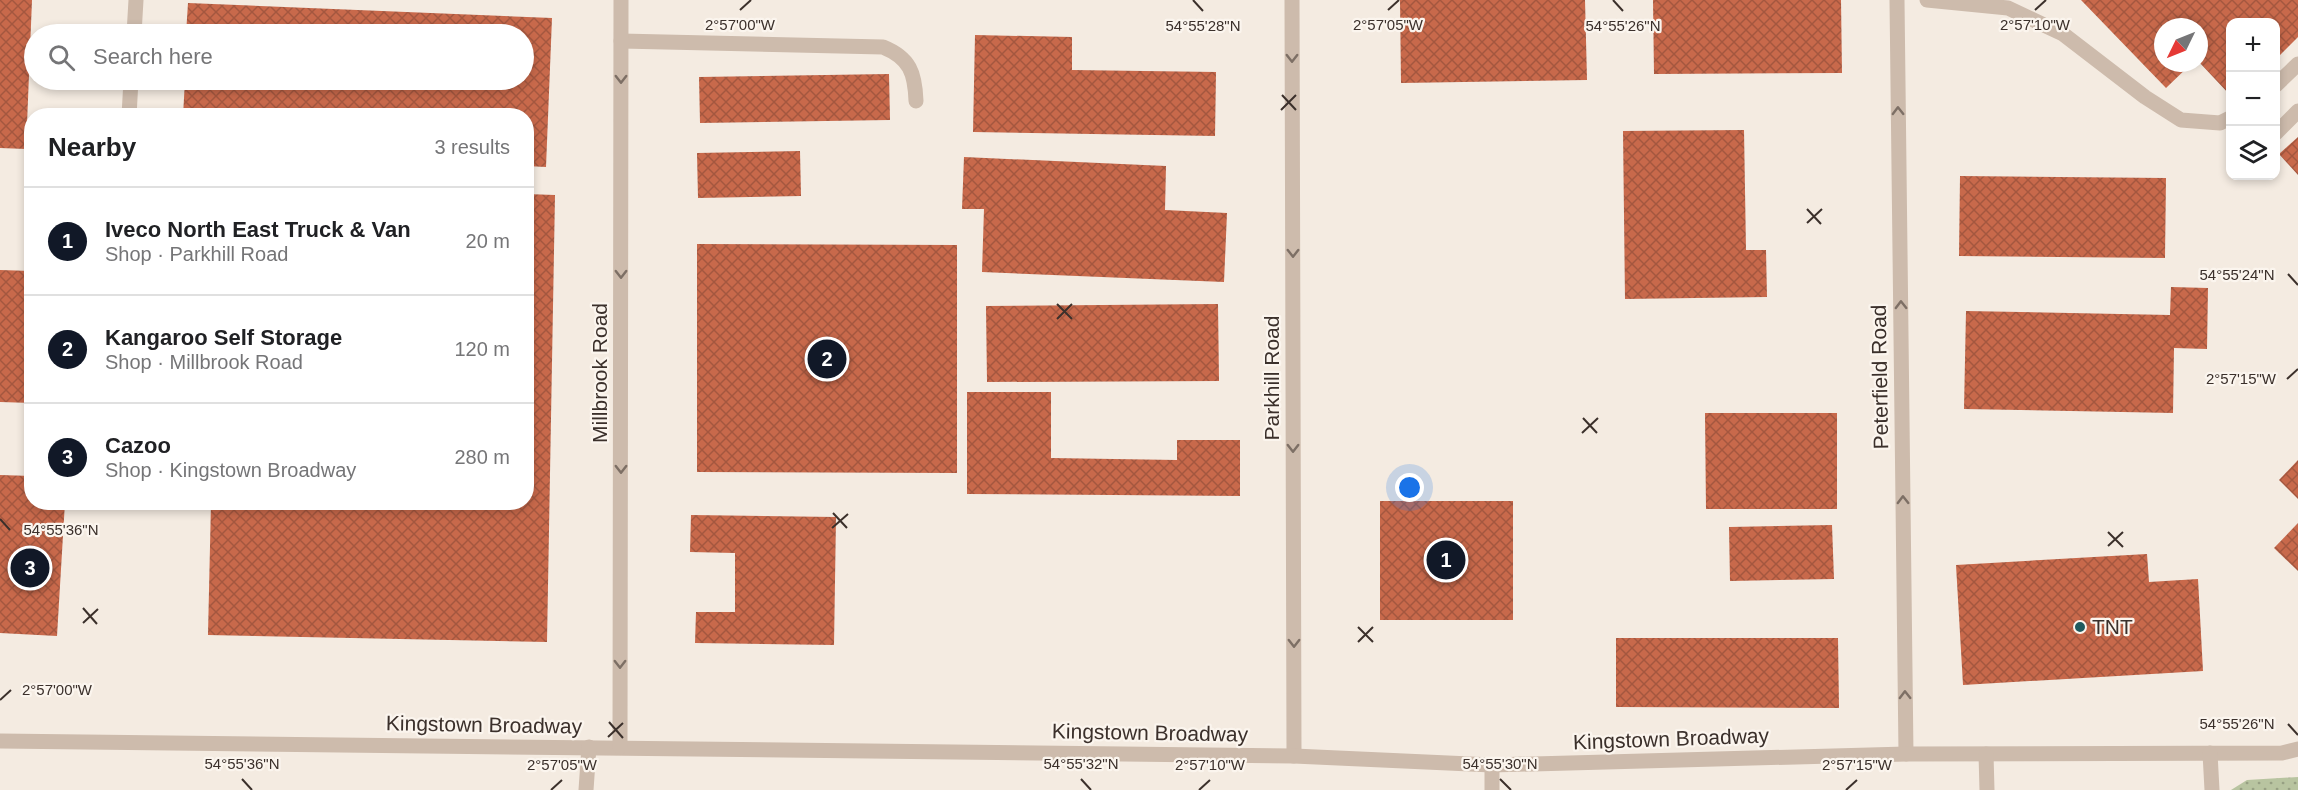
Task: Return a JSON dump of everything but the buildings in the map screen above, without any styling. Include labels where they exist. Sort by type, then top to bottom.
[{"type":"street","points":[[135,24],[136,0]]},
{"type":"street","name":"Millbrook Road","points":[[620,747],[621,0]]},
{"type":"street","name":"Parkhill Road","points":[[1292,0],[1294,756]]},
{"type":"street","name":"Peterfield Road","points":[[1897,0],[1906,754]]},
{"type":"street","points":[[1927,0],[2008,8],[2063,34],[2145,97],[2181,120],[2220,123],[2226,120]]},
{"type":"street","points":[[621,41],[883,47],[897,53],[911,68],[916,101]]},
{"type":"street","points":[[2280,81],[2298,64]]},
{"type":"street","points":[[129,108],[130,90]]},
{"type":"street","points":[[2280,129],[2298,111]]},
{"type":"street","name":"Kingstown Broadway","points":[[0,741],[1294,756],[1492,765],[1906,754],[2282,753],[2298,749]]},
{"type":"street","points":[[586,790],[589,747]]},
{"type":"street","points":[[2210,753],[2212,790]]},
{"type":"street","points":[[1986,754],[1987,790]]},
{"type":"street","points":[[1492,765],[1492,790]]},
{"type":"green space","points":[[2298,777],[2298,790],[2231,790],[2247,780]]},
{"type":"place","name":"Kangaroo Self Storage","points":[[827,359]]},
{"type":"place","name":"Iveco North East Truck & Van","points":[[1446,560]]},
{"type":"place","name":"Cazoo","points":[[30,568]]},
{"type":"place","name":"TNT","points":[[2080,627]]}]
